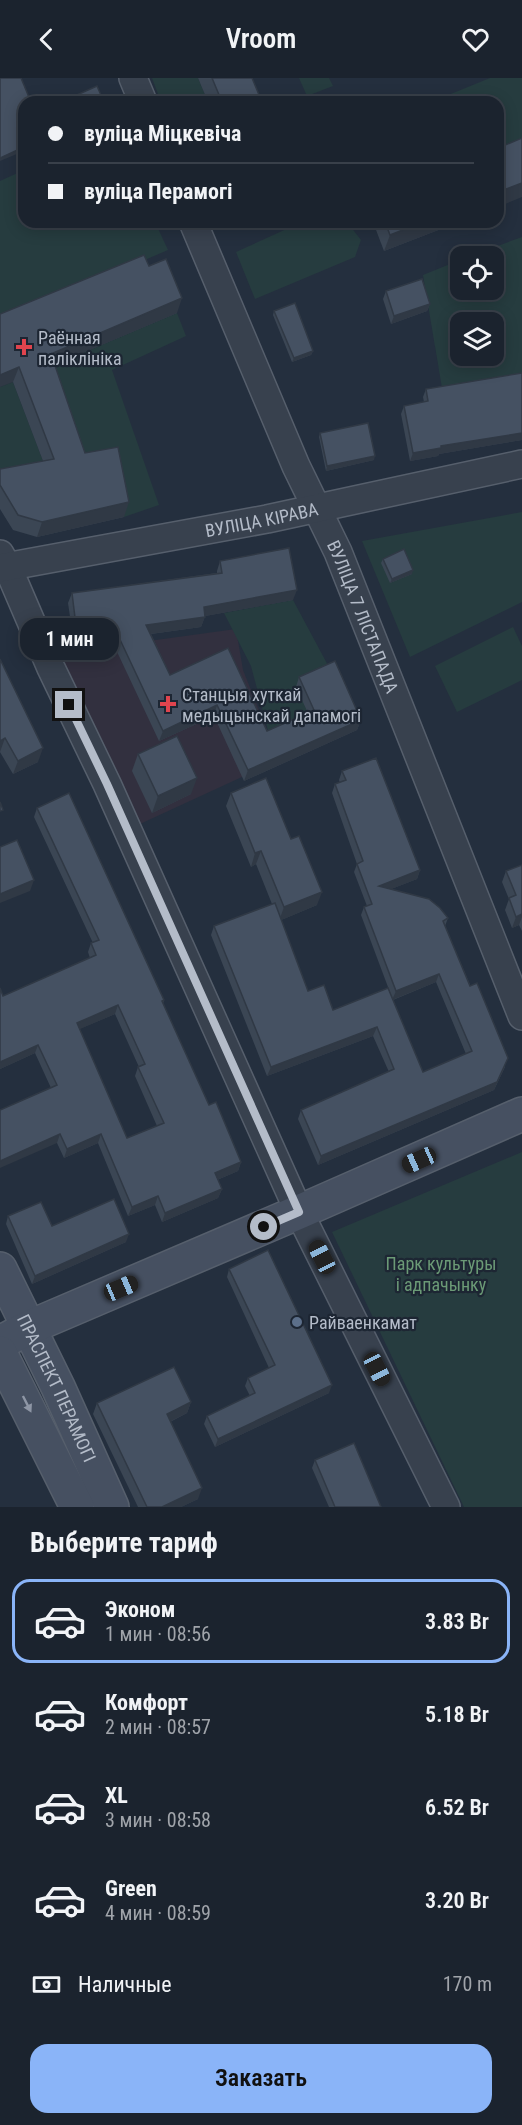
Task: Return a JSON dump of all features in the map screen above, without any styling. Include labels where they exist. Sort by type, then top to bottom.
[{"type":"main road","points":[[0,1343],[30,1327],[522,1114]]},
{"type":"main road","name":"ПРАСПЕКТ ПЕРАМОГІ","points":[[0,1269],[30,1327],[112,1507]]},
{"type":"main road","name":"ПРАСПЕКТ ПЕРАМОГІ","points":[[0,1353],[77,1507]]},
{"type":"street","points":[[133,78],[140,96]]},
{"type":"street","name":"ВУЛІЦА 7 ЛІСТАПАДА","points":[[196,228],[296,466],[338,552],[522,1016]]},
{"type":"street","name":"ВУЛІЦА КІРАВА","points":[[3,563],[316,508],[522,464]]},
{"type":"street","points":[[3,563],[107,784],[299,1212],[446,1507]]},
{"type":"shaded area","name":"Станцыя хуткай медыцынскай дапамогі","points":[[236,629],[243,670],[279,760],[140,824],[54,654]]},
{"type":"green space","points":[[152,78],[198,78],[206,96],[159,96]]},
{"type":"green space","points":[[299,78],[329,78],[333,86],[307,96]]},
{"type":"green space","points":[[490,78],[522,78],[522,152],[504,160],[504,96],[446,96]]},
{"type":"green space","points":[[18,173],[18,228],[158,228],[168,250],[0,322],[0,181]]},
{"type":"green space","points":[[289,228],[352,228],[361,240],[355,257],[255,299],[236,252]]},
{"type":"green space","points":[[522,237],[522,382],[443,394],[423,275],[450,264],[450,300],[504,300],[504,246],[497,246]]},
{"type":"green space","points":[[177,313],[186,336],[112,370],[159,505],[124,517],[79,468],[45,369]]},
{"type":"green space","points":[[13,382],[48,474],[0,483],[0,387]]},
{"type":"green space","points":[[522,512],[522,602],[410,657],[362,541]]},
{"type":"green space","points":[[293,600],[331,671],[311,720],[270,738],[251,666],[224,613]]},
{"type":"green space","points":[[513,627],[522,646],[522,680],[457,712],[435,666]]},
{"type":"green space","name":"Парк культуры і адпачынку","points":[[522,1152],[522,1507],[464,1507],[332,1232]]},
{"type":"building","points":[[0,78],[21,78],[28,96],[18,96],[18,150],[0,158]]},
{"type":"building","points":[[212,78],[252,78],[260,96],[220,96]]},
{"type":"building","points":[[97,86],[101,96],[74,96]]},
{"type":"building","points":[[522,138],[522,183],[504,190],[504,146]]},
{"type":"building","points":[[387,228],[408,228],[390,235]]},
{"type":"building","points":[[144,255],[149,266],[166,259],[182,298],[51,354],[85,453],[118,447],[129,502],[42,522],[18,515],[0,485],[0,469],[54,459],[19,367],[0,375],[0,314]]},
{"type":"building","points":[[422,279],[430,304],[394,316],[386,291]]},
{"type":"building","points":[[295,303],[313,351],[294,358],[274,311]]},
{"type":"building","points":[[522,373],[522,433],[441,446],[441,448],[413,453],[404,406],[428,401],[426,389]]},
{"type":"building","points":[[368,423],[375,456],[327,466],[320,433]]},
{"type":"building","points":[[289,548],[297,590],[204,607],[205,617],[146,625],[170,675],[228,648],[267,731],[314,710],[299,677],[335,661],[361,720],[248,770],[217,705],[163,731],[115,629],[77,634],[72,593],[222,573],[220,561]]},
{"type":"building","points":[[404,549],[413,570],[392,579],[383,559]]},
{"type":"building","points":[[0,659],[43,748],[18,761],[5,738],[0,741]]},
{"type":"building","points":[[177,736],[197,778],[158,796],[138,754]]},
{"type":"building","points":[[376,758],[420,870],[379,886],[429,899],[448,918],[443,921],[470,986],[477,983],[508,1058],[497,1082],[321,1156],[301,1110],[394,1069],[377,1027],[271,1067],[214,926],[275,903],[308,991],[324,985],[333,1010],[388,988],[423,1072],[472,1051],[439,974],[396,991],[364,907],[372,904],[357,864],[363,861],[335,784],[346,780],[342,771]]},
{"type":"building","points":[[266,778],[291,839],[299,836],[322,892],[284,907],[261,851],[255,853],[231,793]]},
{"type":"building","points":[[69,793],[164,1000],[162,1001],[209,1105],[216,1102],[241,1162],[215,1173],[222,1189],[165,1213],[158,1196],[132,1207],[101,1134],[67,1149],[60,1134],[0,1161],[0,1110],[57,1085],[38,1045],[0,1062],[0,988],[3,996],[96,955],[91,943],[99,940],[37,808]],"holes":[[[118,1005],[145,1064],[138,1067],[164,1123],[127,1138],[77,1023]]]},
{"type":"building","points":[[17,840],[34,880],[0,894],[0,847]]},
{"type":"building","points":[[522,865],[522,914],[516,917],[509,898],[516,895],[506,871]]},
{"type":"building","points":[[114,1199],[129,1234],[35,1276],[8,1216],[41,1202],[52,1226]]},
{"type":"building","points":[[268,1250],[332,1385],[218,1439],[207,1416],[255,1393],[248,1378],[275,1365],[229,1269]]},
{"type":"building","points":[[174,1367],[191,1402],[167,1414],[202,1488],[162,1507],[147,1507],[97,1403]]},
{"type":"building","points":[[354,1443],[381,1507],[335,1507],[315,1460]]},
{"type":"place","name":"Раённая паліклініка","points":[[24,347]]},
{"type":"place","name":"Станцыя хуткай медыцынскай дапамогі","points":[[168,704]]},
{"type":"place","name":"Райваенкамат","points":[[297,1322]]},
{"type":"route","points":[[69,705],[107,784],[299,1212],[264,1227]]}]
